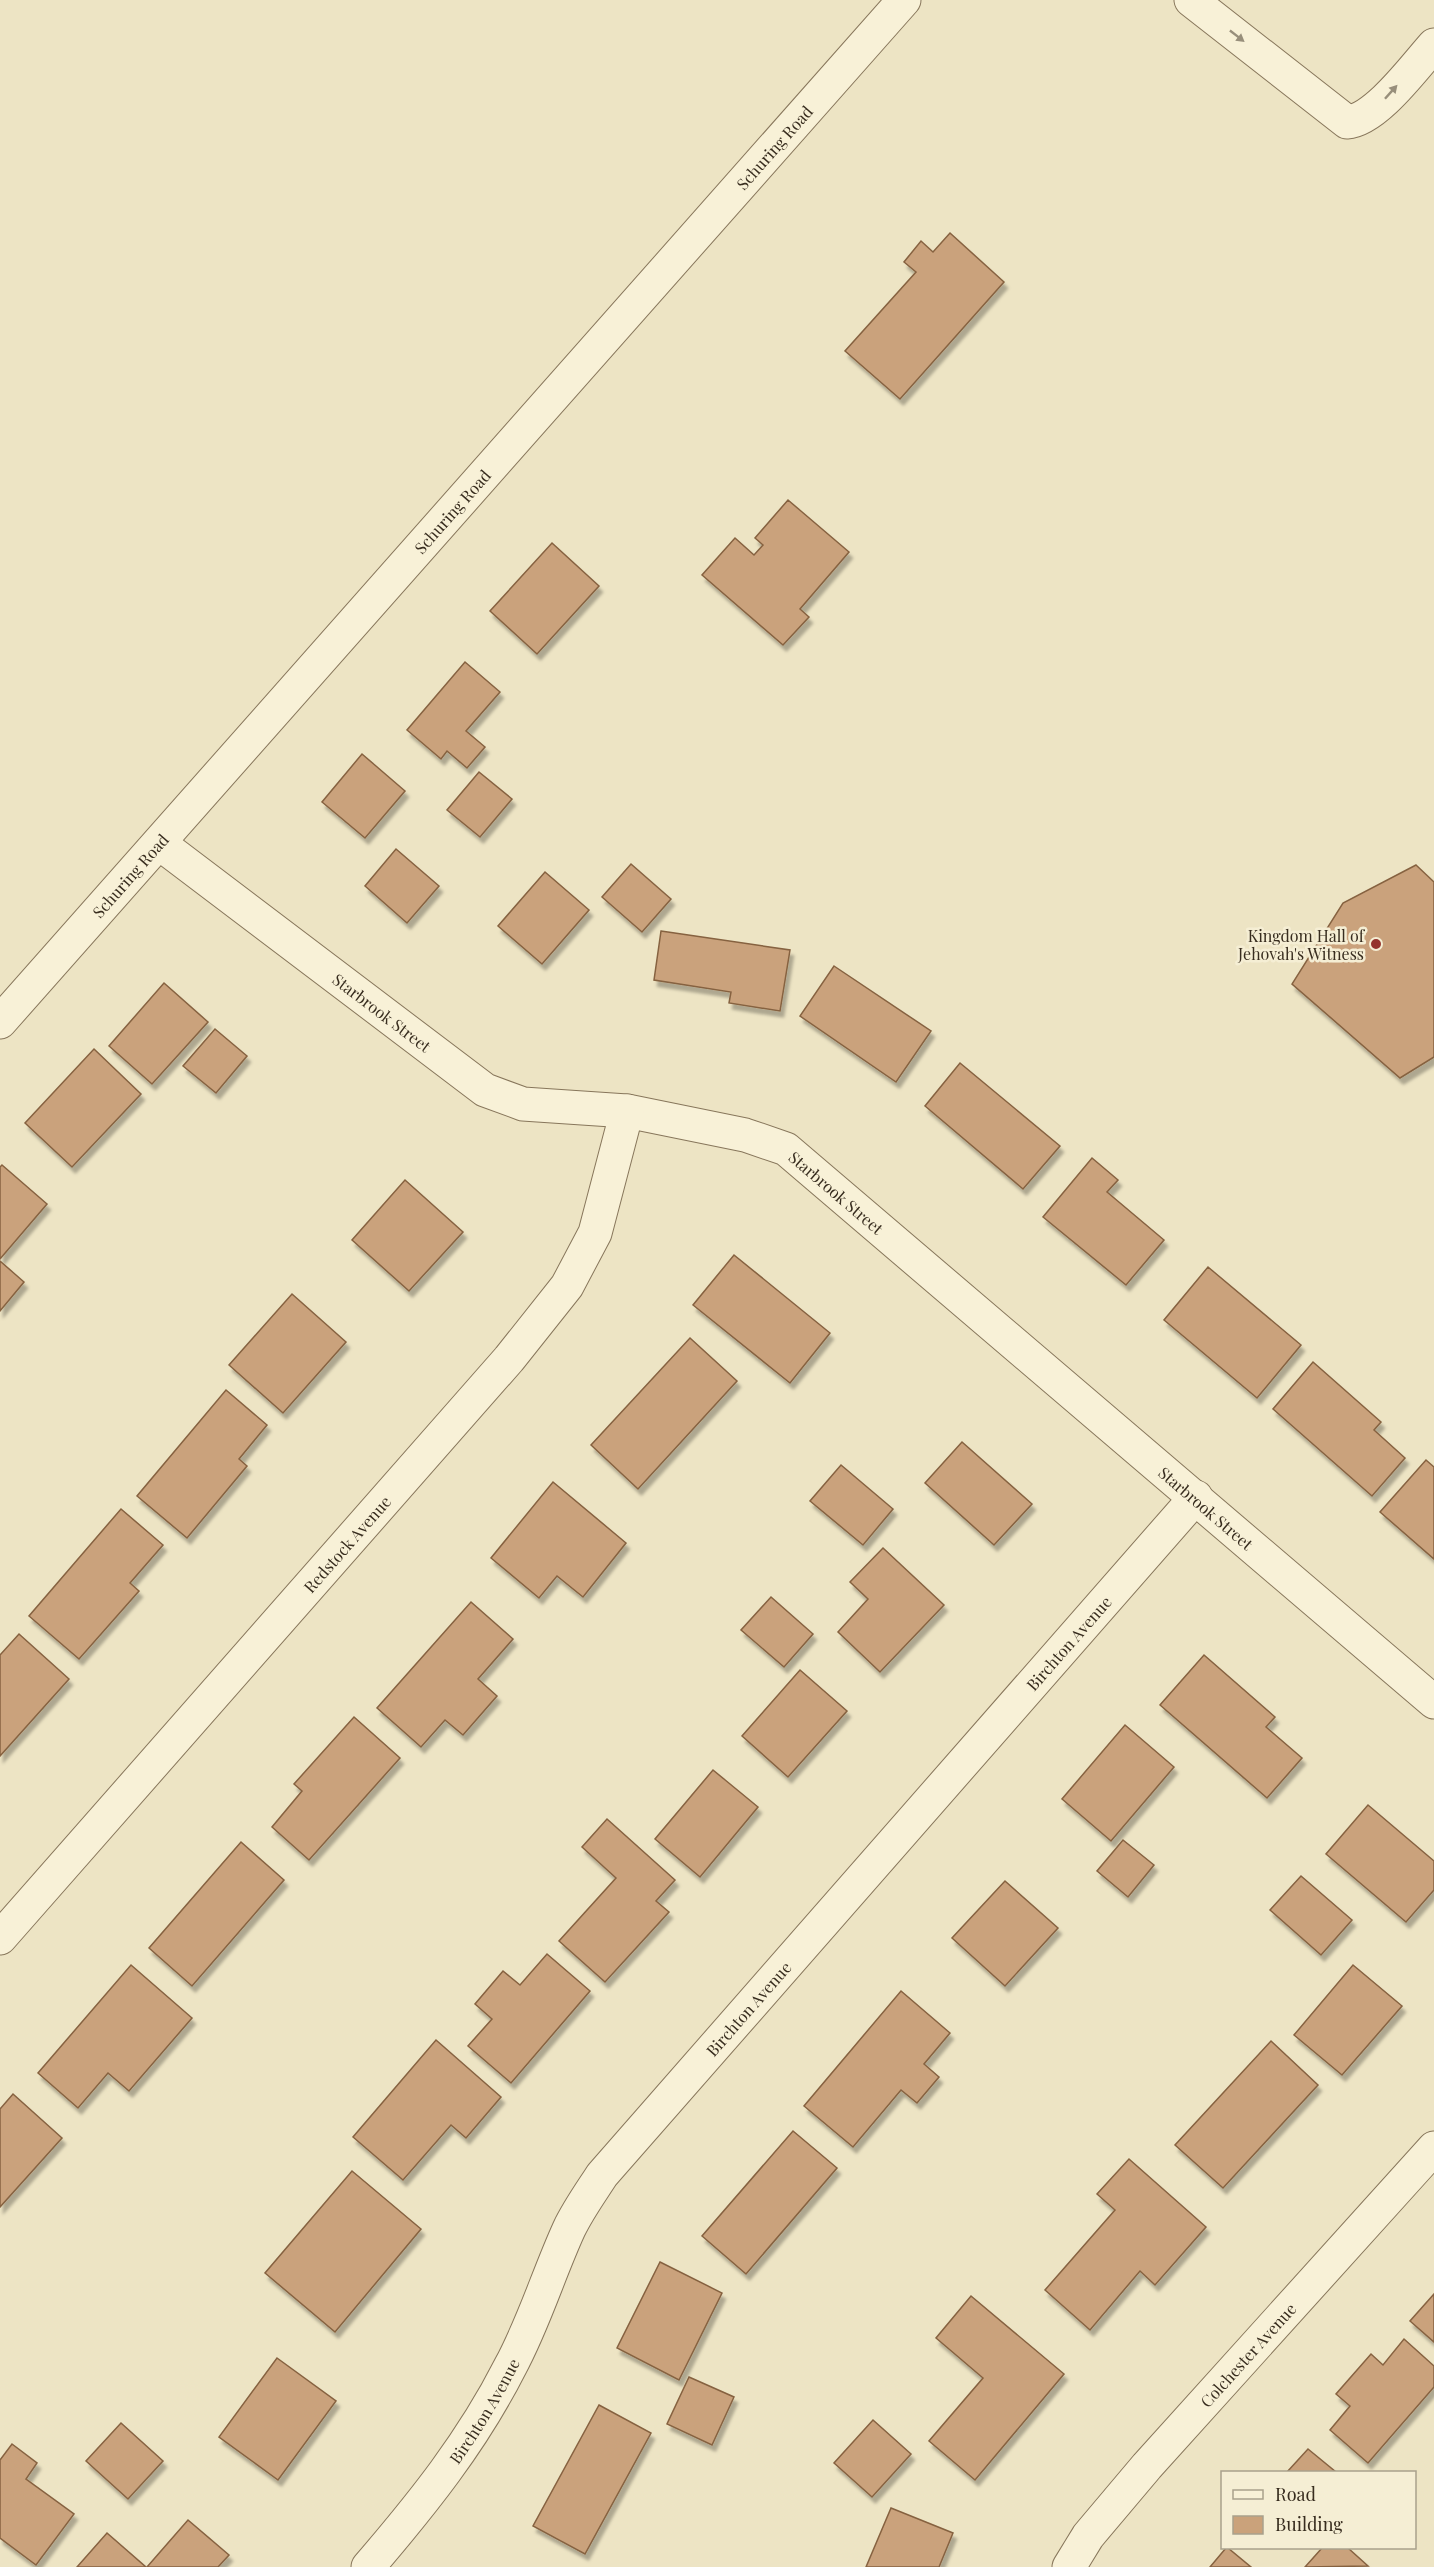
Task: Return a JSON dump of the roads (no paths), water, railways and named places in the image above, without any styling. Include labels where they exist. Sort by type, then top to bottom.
[{"type":"street","name":"Schuring Road","points":[[0,1022],[904,0]]},
{"type":"street","points":[[1191,0],[1347,122],[1356,122],[1380,104],[1434,45]]},
{"type":"street","name":"Starbrook Street","points":[[159,843],[486,1090],[523,1104],[627,1111],[745,1135],[786,1149],[1434,1702]]},
{"type":"street","name":"Redstock Avenue","points":[[0,1938],[509,1359],[567,1286],[595,1233],[627,1111]]},
{"type":"street","name":"Birchton Avenue","points":[[368,2567],[432,2492],[472,2433],[515,2358],[543,2298],[569,2228],[602,2175],[1196,1497]]},
{"type":"street","name":"Colchester Avenue","points":[[1068,2567],[1088,2536],[1147,2466],[1434,2148]]},
{"type":"place","name":"Kingdom Hall of Jehovah's Witness","points":[[1376,944]]}]
